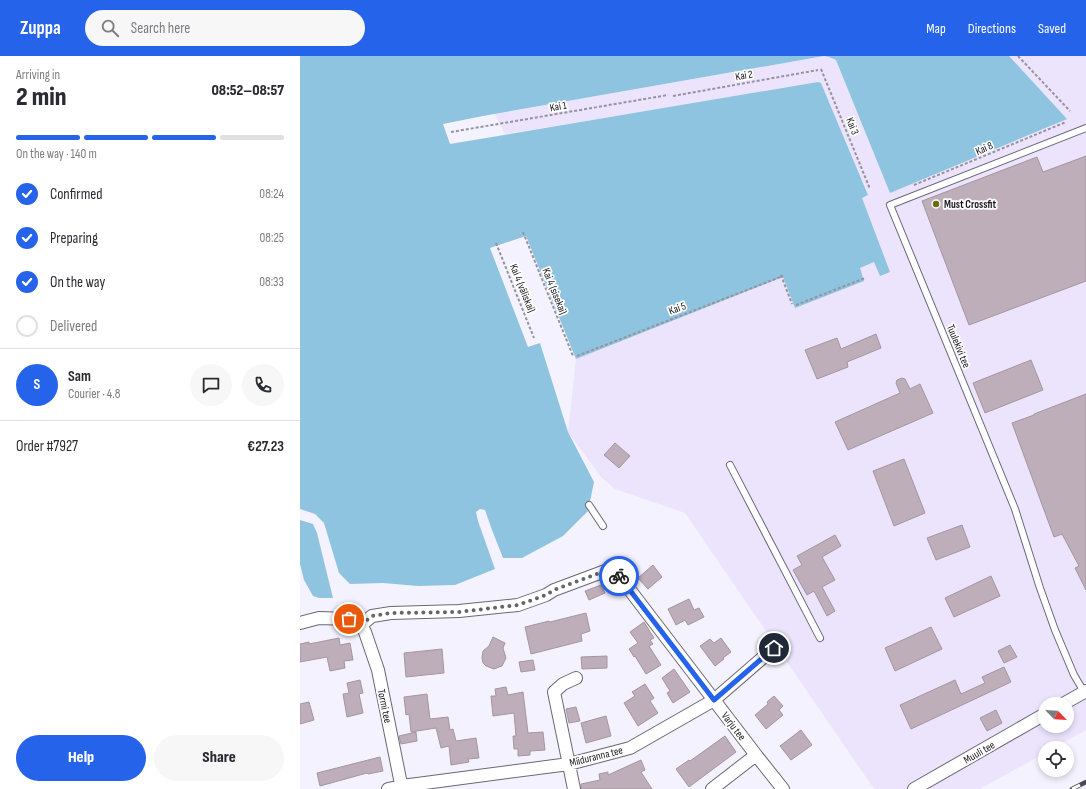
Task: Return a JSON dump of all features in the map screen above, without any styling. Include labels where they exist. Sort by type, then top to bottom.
[{"type":"street","name":"Varju tee","points":[[361,625],[372,616],[391,613],[459,612],[518,605],[613,568],[783,789]]},
{"type":"street","points":[[300,623],[319,618],[349,619],[361,625]]},
{"type":"street","name":"Tormi tee","points":[[361,625],[365,632],[378,670],[402,788]]},
{"type":"street","name":"Miiduranna tee","points":[[388,789],[569,764],[630,748],[714,700],[774,648]]},
{"type":"street","points":[[574,789],[554,692],[563,684],[576,678]]},
{"type":"street","points":[[1074,698],[1085,692]]},
{"type":"street","name":"Muuli tee","points":[[914,789],[1038,718]]},
{"type":"street","points":[[712,789],[756,755]]},
{"type":"lane","name":"Tuulekivi tee","points":[[1085,692],[1074,675],[1055,630],[1015,509],[890,206],[1086,128]]},
{"type":"lane","points":[[730,465],[820,638]]},
{"type":"lane","points":[[589,505],[603,526]]},
{"type":"path","points":[[1018,56],[1070,111]]},
{"type":"path","name":"Kai 3","points":[[821,69],[870,189]]},
{"type":"path","name":"Kai 2","points":[[672,96],[818,70]]},
{"type":"path","name":"Kai 1","points":[[451,132],[668,95]]},
{"type":"path","name":"Kai 8","points":[[908,188],[1066,122]]},
{"type":"path","name":"Kai 4 (sisekai)","points":[[523,232],[573,356]]},
{"type":"path","name":"Kai 4 (väliskai)","points":[[496,243],[534,338]]},
{"type":"path","name":"Kai 5","points":[[577,356],[782,275],[792,304]]},
{"type":"path","points":[[796,305],[866,278]]},
{"type":"shaded area","points":[[824,56],[836,60],[1009,56],[1086,56],[1086,730],[1066,741],[1038,741],[1038,757],[980,789],[874,789],[685,513],[615,489],[601,477],[568,432],[576,359],[783,277],[864,281],[859,268],[874,262],[862,197],[868,195],[821,83],[505,134],[495,114]]},
{"type":"water","points":[[300,56],[824,56],[443,124],[450,144],[818,82],[821,83],[868,195],[862,198],[890,272],[880,276],[874,262],[860,268],[864,281],[795,308],[783,277],[576,359],[526,236],[490,248],[528,347],[540,343],[568,432],[594,482],[588,511],[563,536],[522,558],[503,558],[485,510],[480,509],[476,512],[478,521],[495,569],[455,585],[418,586],[383,583],[350,584],[339,573],[324,523],[315,514],[300,509]]},
{"type":"water","points":[[824,56],[1009,56],[1067,119],[890,193],[836,60]]},
{"type":"water","points":[[300,520],[313,524],[317,533],[333,598],[319,598],[313,596],[304,580],[300,564]]},
{"type":"building","points":[[1086,156],[1086,281],[969,325],[922,201],[1037,157],[1043,172]]},
{"type":"building","points":[[876,334],[881,348],[847,362],[848,367],[817,379],[805,350],[837,338],[841,349]]},
{"type":"building","points":[[1031,360],[1043,390],[985,413],[973,383]]},
{"type":"building","points":[[902,378],[905,379],[910,389],[920,384],[933,413],[848,450],[835,422],[900,393],[896,383],[897,380]]},
{"type":"building","points":[[1086,394],[1086,590],[1075,568],[1079,566],[1062,534],[1054,537],[1012,423]]},
{"type":"building","points":[[615,443],[630,456],[619,468],[604,455]]},
{"type":"building","points":[[904,459],[925,513],[894,526],[873,471]]},
{"type":"building","points":[[962,525],[970,547],[936,560],[927,538]]},
{"type":"building","points":[[835,535],[841,546],[822,557],[835,580],[822,587],[835,611],[827,616],[814,591],[807,595],[793,570],[802,565],[797,556]]},
{"type":"building","points":[[653,565],[662,577],[648,589],[638,578]]},
{"type":"building","points":[[991,576],[1000,596],[954,617],[945,598]]},
{"type":"building","points":[[601,585],[605,593],[589,600],[585,591]]},
{"type":"building","points":[[689,599],[694,610],[699,608],[704,617],[688,625],[685,620],[676,625],[668,609]]},
{"type":"building","points":[[586,613],[590,631],[581,634],[582,641],[531,654],[525,627]]},
{"type":"building","points":[[644,622],[654,638],[650,640],[653,644],[649,646],[661,665],[646,674],[629,649],[638,643],[630,632]]},
{"type":"building","points":[[931,627],[942,649],[895,671],[885,648]]},
{"type":"building","points":[[493,637],[505,643],[503,648],[506,658],[502,666],[494,669],[486,666],[483,663],[482,658],[483,651],[489,646]]},
{"type":"building","points":[[339,638],[340,645],[350,643],[353,660],[344,661],[345,668],[330,671],[327,657],[300,662],[300,644],[309,642],[309,644]]},
{"type":"building","points":[[721,638],[731,652],[715,666],[700,646],[710,639],[714,643]]},
{"type":"building","points":[[1010,645],[1017,657],[1004,663],[998,651]]},
{"type":"building","points":[[442,649],[444,673],[406,677],[404,653]]},
{"type":"building","points":[[607,656],[607,668],[582,669],[581,657]]},
{"type":"building","points":[[533,660],[535,670],[521,672],[519,662]]},
{"type":"building","points":[[1004,667],[1011,682],[911,729],[900,705],[955,680],[961,694],[985,683],[982,677]]},
{"type":"building","points":[[674,669],[690,692],[673,703],[667,693],[670,691],[662,678]]},
{"type":"building","points":[[360,680],[363,693],[359,694],[363,713],[347,717],[343,694],[349,693],[347,683]]},
{"type":"building","points":[[645,684],[654,698],[650,701],[658,713],[638,726],[624,703],[635,696],[632,692]]},
{"type":"building","points":[[506,687],[508,695],[523,692],[528,733],[543,732],[545,750],[530,751],[530,755],[518,756],[518,749],[514,749],[513,736],[516,736],[514,713],[493,716],[491,696],[496,696],[495,689]]},
{"type":"building","points":[[427,694],[430,719],[448,717],[450,730],[453,729],[456,741],[476,738],[479,758],[468,759],[469,762],[451,765],[449,746],[441,748],[436,728],[411,732],[409,714],[406,715],[404,697]]},
{"type":"building","points":[[774,696],[783,706],[779,710],[783,715],[766,729],[755,715],[768,704],[767,702]]},
{"type":"building","points":[[309,702],[314,720],[300,724],[300,704]]},
{"type":"building","points":[[576,707],[580,721],[569,723],[566,709]]},
{"type":"building","points":[[996,710],[1002,723],[987,731],[980,718]]},
{"type":"building","points":[[606,716],[611,736],[586,743],[581,723]]},
{"type":"building","points":[[801,730],[812,745],[791,760],[780,746]]},
{"type":"building","points":[[416,732],[417,741],[401,744],[399,736]]},
{"type":"building","points":[[725,736],[736,752],[689,787],[676,769]]},
{"type":"building","points":[[380,757],[383,771],[367,773],[320,786],[317,773]]},
{"type":"building","points":[[641,760],[645,770],[641,772],[652,789],[581,789],[581,784],[600,780],[599,774],[608,772],[608,775]]},
{"type":"railway","points":[[1072,789],[1086,782]]},
{"type":"way so far","points":[[349,619],[361,625],[372,616],[391,613],[459,612],[518,605],[613,568],[619,576]]},
{"type":"place","name":"Must Crossfit","points":[[936,204]]},
{"type":"route","points":[[619,576],[714,700],[774,648]]}]
